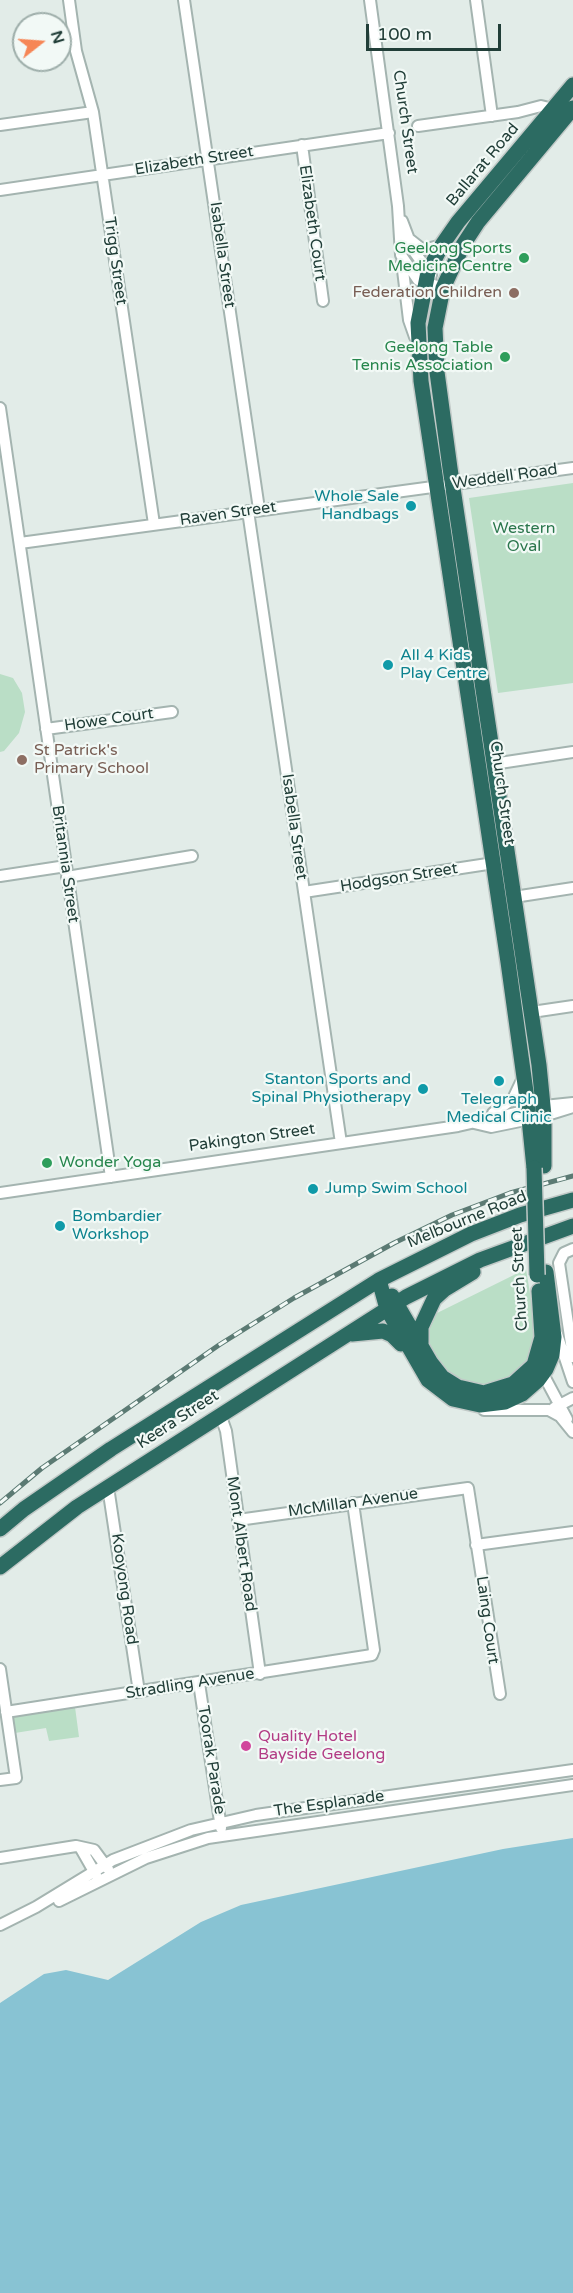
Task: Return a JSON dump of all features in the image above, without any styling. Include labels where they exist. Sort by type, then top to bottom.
[{"type":"highway","name":"Ballarat Road","points":[[426,278],[442,245],[547,108],[573,85]]},
{"type":"highway","name":"Ballarat Road","points":[[443,288],[458,253],[478,222],[573,108]]},
{"type":"highway","name":"Church Street","points":[[426,278],[418,314],[418,343],[436,486],[524,1074],[537,1113]]},
{"type":"highway","name":"Church Street","points":[[392,1305],[442,1377],[458,1387],[475,1392],[494,1391],[513,1384],[531,1369],[539,1353],[542,1329],[542,1274],[531,1012],[493,764],[436,358],[436,320],[443,288]]},
{"type":"highway","name":"Melbourne Road","points":[[378,1280],[471,1234],[520,1215],[573,1200]]},
{"type":"highway","points":[[392,1305],[441,1278],[516,1246],[573,1226]]},
{"type":"highway","points":[[422,1346],[421,1327],[436,1296],[516,1246]]},
{"type":"highway","name":"Church Street","points":[[378,1280],[392,1305],[417,1365],[436,1388],[453,1399],[480,1405],[504,1402],[528,1390],[543,1374],[554,1346],[550,1305],[542,1274]]},
{"type":"highway","name":"Keera Street","points":[[72,1476],[378,1280]]},
{"type":"highway","name":"Keera Street","points":[[18,1553],[50,1526],[108,1486],[392,1305]]},
{"type":"highway","points":[[338,1339],[366,1331],[386,1332],[394,1337],[417,1365]]},
{"type":"highway","points":[[539,1353],[543,1374]]},
{"type":"highway","points":[[0,1529],[24,1509],[72,1476]]},
{"type":"highway","points":[[0,1540],[72,1476]]},
{"type":"highway","points":[[0,1567],[18,1553]]},
{"type":"street","name":"Trigg Street","points":[[69,0],[76,51],[93,112],[154,524]]},
{"type":"street","name":"Isabella Street","points":[[184,0],[304,892],[341,1143]]},
{"type":"street","name":"Church Street","points":[[370,0],[399,212],[401,255],[415,277],[426,278],[443,288]]},
{"type":"street","points":[[476,0],[492,116]]},
{"type":"street","points":[[418,126],[547,108],[561,123]]},
{"type":"street","points":[[0,125],[93,112]]},
{"type":"street","name":"Elizabeth Street","points":[[0,190],[207,158],[388,134]]},
{"type":"street","name":"Elizabeth Court","points":[[302,145],[323,301]]},
{"type":"street","name":"Church Street","points":[[399,212],[412,250],[426,278]]},
{"type":"street","points":[[408,237],[423,250],[442,245]]},
{"type":"street","points":[[401,255],[409,320],[418,343]]},
{"type":"street","name":"Britannia Street","points":[[0,408],[3,451],[20,543],[111,1177]]},
{"type":"street","name":"Weddell Road","points":[[436,486],[573,468]]},
{"type":"street","name":"Raven Street","points":[[20,543],[436,486]]},
{"type":"street","name":"Howe Court","points":[[46,729],[172,711]]},
{"type":"street","points":[[493,764],[573,752]]},
{"type":"street","points":[[0,876],[66,871],[192,856]]},
{"type":"street","name":"Hodgson Street","points":[[304,892],[494,863]]},
{"type":"street","points":[[514,897],[573,888]]},
{"type":"street","points":[[531,1012],[573,1006]]},
{"type":"street","points":[[474,1123],[509,1103],[524,1074]]},
{"type":"street","name":"Pakington Street","points":[[0,1193],[474,1123],[491,1126],[573,1105]]},
{"type":"street","points":[[573,1249],[565,1252],[560,1260],[573,1357]]},
{"type":"street","points":[[550,1305],[562,1354],[573,1382]]},
{"type":"street","points":[[543,1374],[573,1433]]},
{"type":"street","points":[[453,1399],[474,1408],[492,1410],[542,1409],[561,1406],[573,1398]]},
{"type":"street","points":[[542,1409],[557,1413],[573,1433]]},
{"type":"street","name":"Mont Albert Road","points":[[220,1414],[226,1431],[260,1674]]},
{"type":"street","name":"Kooyong Road","points":[[108,1486],[139,1692]]},
{"type":"street","name":"McMillan Avenue","points":[[238,1520],[468,1488]]},
{"type":"street","name":"Laing Court","points":[[468,1488],[500,1694]]},
{"type":"street","name":"Stradling Avenue","points":[[6,1712],[372,1655],[374,1650],[354,1503]]},
{"type":"street","points":[[476,1545],[573,1532]]},
{"type":"street","name":"Keera Street","points":[[0,1576],[18,1553]]},
{"type":"street","points":[[0,1669],[16,1778],[0,1780]]},
{"type":"street","name":"Toorak Parade","points":[[199,1683],[222,1836]]},
{"type":"street","name":"The Esplanade","points":[[102,1872],[168,1837],[221,1823],[279,1812],[573,1770]]},
{"type":"street","name":"The Esplanade","points":[[102,1872],[170,1848],[222,1836],[573,1785]]},
{"type":"street","points":[[0,1858],[68,1846],[80,1847],[94,1850],[102,1872]]},
{"type":"street","points":[[0,1925],[102,1872]]},
{"type":"street","points":[[0,1931],[102,1872]]},
{"type":"green space","name":"Western Oval","points":[[573,483],[573,683],[498,693],[469,498]]},
{"type":"green space","points":[[0,674],[13,678],[22,693],[25,712],[19,733],[4,751],[0,752]]},
{"type":"green space","points":[[526,1269],[536,1330],[534,1344],[527,1362],[510,1379],[487,1386],[465,1384],[443,1369],[424,1337],[429,1317]]},
{"type":"green space","points":[[75,1707],[79,1737],[49,1741],[46,1728],[15,1733],[12,1716]]},
{"type":"water","points":[[573,1838],[573,2293],[0,2293],[0,2003],[44,1974],[66,1970],[108,1980],[201,1922],[241,1905],[503,1849]]},
{"type":"railway","points":[[0,1503],[42,1468],[219,1345],[294,1298],[394,1243],[452,1215],[510,1193],[573,1176]]},
{"type":"place","name":"Geelong Sports Medicine Centre","points":[[524,258]]},
{"type":"place","name":"Federation Children","points":[[514,293]]},
{"type":"place","name":"Geelong Table Tennis Association","points":[[505,357]]},
{"type":"place","name":"Whole Sale Handbags","points":[[411,506]]},
{"type":"place","name":"All 4 Kids Play Centre","points":[[388,665]]},
{"type":"place","name":"St Patrick's Primary School","points":[[22,760]]},
{"type":"place","name":"Telegraph Medical Clinic","points":[[499,1081]]},
{"type":"place","name":"Stanton Sports and Spinal Physiotherapy","points":[[423,1089]]},
{"type":"place","name":"Wonder Yoga","points":[[47,1163]]},
{"type":"place","name":"Jump Swim School","points":[[313,1189]]},
{"type":"place","name":"Bombardier Workshop","points":[[60,1226]]},
{"type":"place","name":"Quality Hotel Bayside Geelong","points":[[246,1746]]}]
